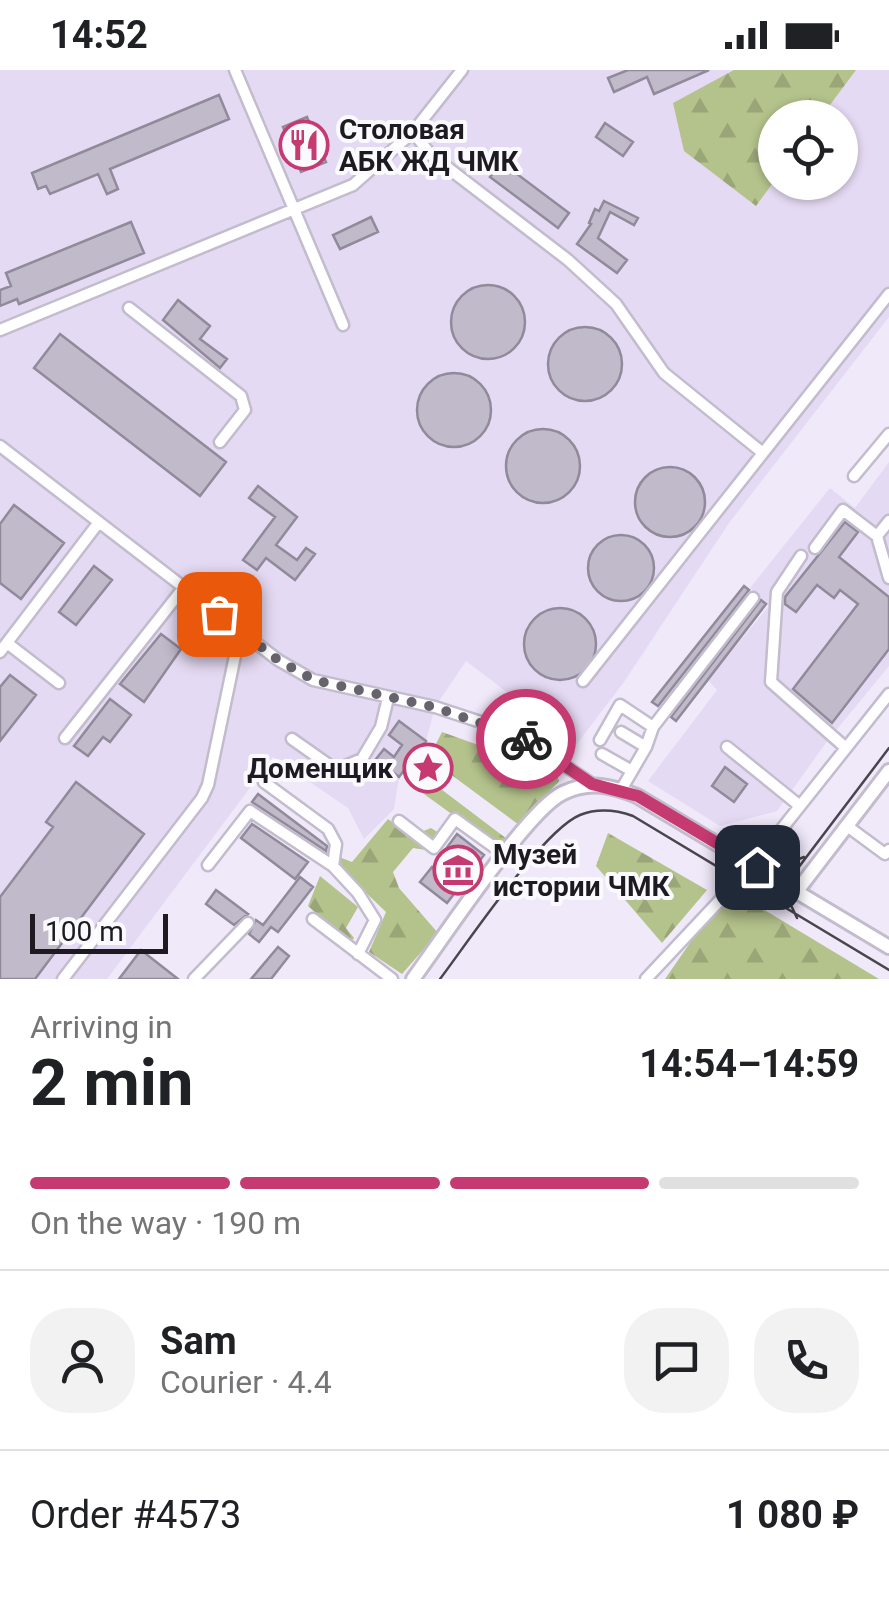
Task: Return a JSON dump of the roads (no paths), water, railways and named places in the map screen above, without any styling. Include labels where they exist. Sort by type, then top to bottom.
[{"type":"main road","points":[[798,891],[889,772]]},
{"type":"main road","points":[[413,979],[550,802],[562,793],[592,784],[638,796],[889,947]]},
{"type":"street","points":[[235,70],[342,325]]},
{"type":"street","points":[[0,330],[353,185],[413,132],[462,70]]},
{"type":"street","points":[[413,132],[431,156],[568,260],[616,304],[664,373],[763,454]]},
{"type":"street","points":[[583,681],[889,294]]},
{"type":"street","points":[[129,308],[241,396],[245,410],[220,442]]},
{"type":"street","points":[[854,476],[889,434]]},
{"type":"street","points":[[2,452],[185,586],[278,660],[314,680],[434,707],[520,736],[592,784]]},
{"type":"street","points":[[814,548],[843,510],[877,536],[889,578]]},
{"type":"street","points":[[59,683],[4,647],[99,522]]},
{"type":"street","points":[[877,536],[889,522]]},
{"type":"street","points":[[802,556],[777,592],[771,682],[846,748]]},
{"type":"street","points":[[65,738],[185,586]]},
{"type":"street","points":[[622,790],[653,726],[753,598]]},
{"type":"street","points":[[63,979],[202,798],[240,632]]},
{"type":"street","points":[[646,979],[753,864],[889,694]]},
{"type":"street","points":[[292,739],[336,770],[362,759],[380,727],[388,698]]},
{"type":"street","points":[[600,740],[620,705],[653,726]]},
{"type":"street","points":[[621,732],[646,747]]},
{"type":"street","points":[[727,747],[800,806]]},
{"type":"street","points":[[602,754],[632,771]]},
{"type":"street","points":[[264,782],[328,829],[336,844],[332,866]]},
{"type":"street","points":[[208,865],[250,811],[332,866],[358,892],[375,920],[358,954]]},
{"type":"street","points":[[399,820],[434,848],[454,819],[506,855]]},
{"type":"street","points":[[847,826],[885,854],[889,850]]},
{"type":"street","points":[[313,919],[392,979]]},
{"type":"street","points":[[194,979],[248,922]]},
{"type":"tram line","points":[[797,918],[789,901],[792,876],[889,748]]},
{"type":"tram line","points":[[440,979],[546,842],[580,815],[600,811],[633,816],[889,970]]},
{"type":"tram line","points":[[727,874],[771,870],[804,857]]},
{"type":"place","name":"Столовая АБК ЖД ЧМК","points":[[304,145]]},
{"type":"place","name":"Доменщик","points":[[428,768]]},
{"type":"place","name":"Музей истории ЧМК","points":[[458,870]]}]
